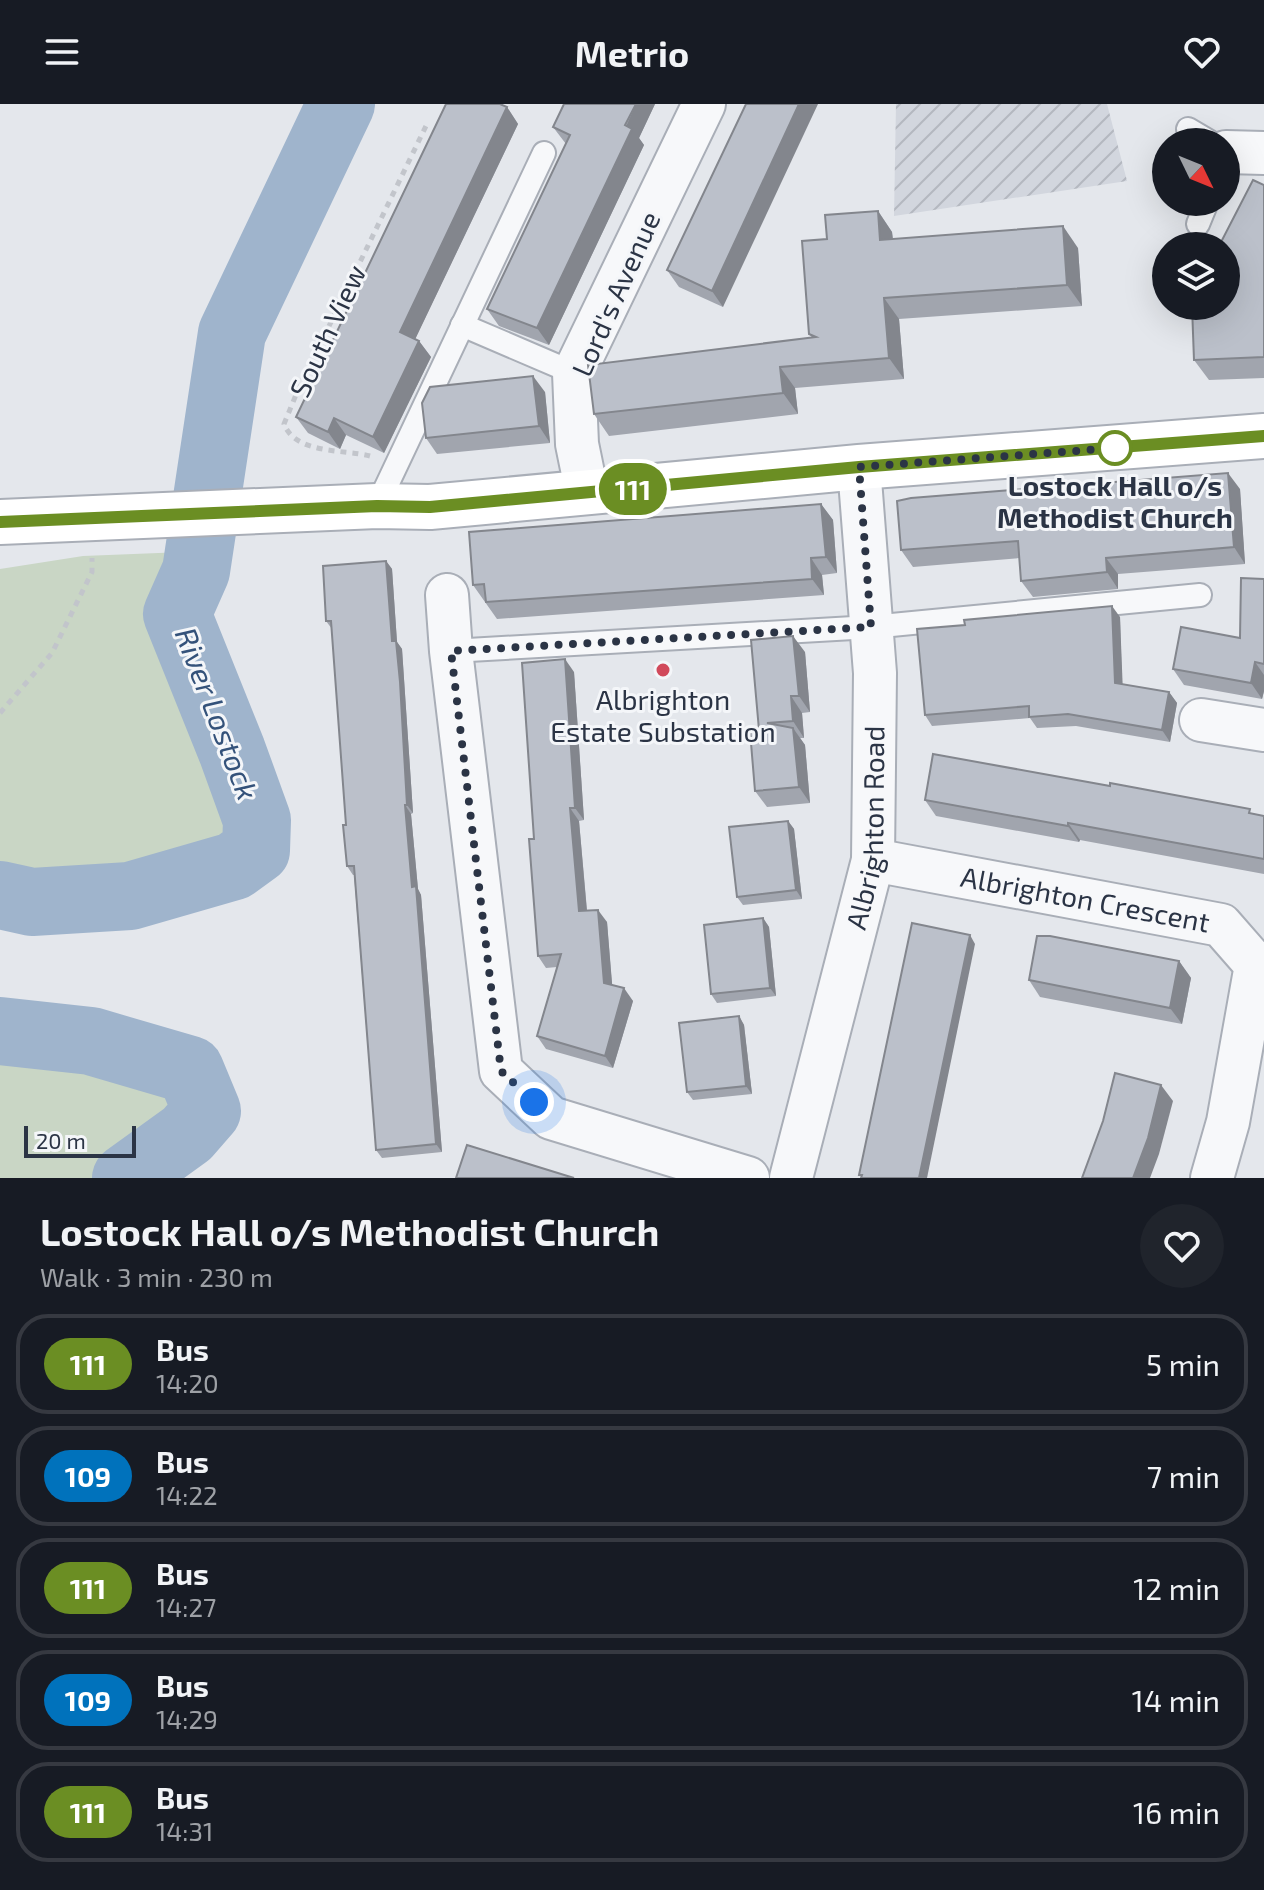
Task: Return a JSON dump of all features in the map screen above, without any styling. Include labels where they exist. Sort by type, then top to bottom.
[{"type":"main road","points":[[2,526],[377,506],[430,507],[859,467],[1264,436]]},
{"type":"street","name":"Lord's Avenue","points":[[587,493],[577,444],[574,373],[704,104]]},
{"type":"street","points":[[1240,152],[1264,153]]},
{"type":"street","name":"Albrighton Road","points":[[791,1178],[873,860],[875,673],[859,467]]},
{"type":"street","points":[[447,595],[501,1071],[551,1118],[748,1178]]},
{"type":"street","points":[[1201,720],[1264,730]]},
{"type":"street","name":"Albrighton Crescent","points":[[873,860],[1221,925],[1260,964],[1228,1122],[1212,1178]]},
{"type":"lane","points":[[377,506],[544,153]]},
{"type":"lane","points":[[1198,224],[1201,216]]},
{"type":"lane","points":[[462,325],[574,373]]},
{"type":"lane","points":[[451,651],[871,627],[1200,595]]},
{"type":"path","name":"South View","points":[[397,464],[363,454],[319,450],[287,432],[284,424],[426,126]]},
{"type":"path","points":[[0,713],[52,653],[92,572],[107,518]]},
{"type":"shaded area","points":[[896,104],[1107,104],[1127,181],[894,216]]},
{"type":"green space","points":[[184,552],[166,641],[238,835],[205,856],[60,873],[0,872],[0,569],[83,556]]},
{"type":"green space","points":[[0,1049],[113,1065],[181,1091],[186,1114],[161,1138],[108,1178],[0,1178]]},
{"type":"building","points":[[446,104],[500,104],[507,107],[400,332],[419,341],[373,437],[334,418],[328,432],[296,417]]},
{"type":"building","points":[[564,104],[636,104],[625,125],[632,129],[537,328],[487,309],[570,135],[553,127]]},
{"type":"building","points":[[746,104],[799,104],[712,291],[667,270]]},
{"type":"building","points":[[1253,180],[1264,185],[1264,357],[1194,360],[1193,320],[1240,320],[1240,232],[1226,232],[1234,216],[1240,216],[1240,205]]},
{"type":"building","points":[[878,211],[880,240],[1063,226],[1067,285],[884,298],[889,358],[780,367],[783,393],[594,414],[588,365],[816,337],[809,334],[802,241],[827,239],[825,215]]},
{"type":"building","points":[[533,376],[539,426],[426,438],[422,403],[430,387]]},
{"type":"building","points":[[1228,473],[1234,547],[1106,558],[1107,572],[1021,581],[1018,541],[901,550],[897,501]]},
{"type":"building","points":[[821,504],[826,557],[811,558],[812,579],[486,602],[484,584],[473,585],[469,532]]},
{"type":"building","points":[[386,561],[392,641],[396,641],[400,682],[405,805],[412,887],[416,886],[436,1144],[376,1150],[354,866],[347,866],[331,621],[326,621],[323,566]]},
{"type":"building","points":[[1241,578],[1264,579],[1264,664],[1255,662],[1251,683],[1173,669],[1181,627],[1240,638]]},
{"type":"building","points":[[1112,606],[1115,683],[1169,692],[1162,730],[1068,714],[1029,717],[1029,706],[925,715],[917,629],[965,625],[964,620]]},
{"type":"building","points":[[793,636],[799,696],[791,696],[793,721],[767,723],[793,728],[799,787],[755,791],[750,731],[759,730],[751,640]]},
{"type":"building","points":[[565,659],[575,808],[570,808],[579,911],[598,910],[604,983],[624,988],[605,1056],[537,1036],[561,954],[538,956],[529,839],[534,839],[522,663]]},
{"type":"building","points":[[933,754],[1250,809],[1249,813],[1264,816],[1264,859],[925,800]]},
{"type":"building","points":[[788,821],[796,890],[737,897],[729,827]]},
{"type":"building","points":[[763,918],[770,988],[711,994],[704,925]]},
{"type":"building","points":[[912,923],[970,935],[919,1178],[861,1178],[862,1175],[859,1175]]},
{"type":"building","points":[[1037,936],[1179,961],[1170,1008],[1029,980]]},
{"type":"building","points":[[739,1016],[746,1086],[687,1092],[679,1023]]},
{"type":"building","points":[[1115,1073],[1161,1085],[1148,1138],[1133,1178],[1082,1178],[1103,1121]]},
{"type":"building","points":[[467,1145],[574,1178],[456,1178]]},
{"type":"waterway","name":"River Lostock","points":[[0,895],[32,902],[130,896],[234,866],[256,850],[257,820],[177,614],[196,571],[232,333],[341,104]]},
{"type":"waterway","name":"River Lostock","points":[[0,1031],[91,1041],[190,1070],[207,1111],[187,1134],[126,1178]]},
{"type":"bus line","name":"111","points":[[0,522],[377,506],[430,507],[859,467],[1264,436]]},
{"type":"place","name":"Lostock Hall o/s Methodist Church","points":[[1115,448]]},
{"type":"place","name":"Albrighton Estate Substation","points":[[663,670]]},
{"type":"route","points":[[534,1102],[501,1071],[451,651],[871,627],[859,467],[1115,448]]}]
